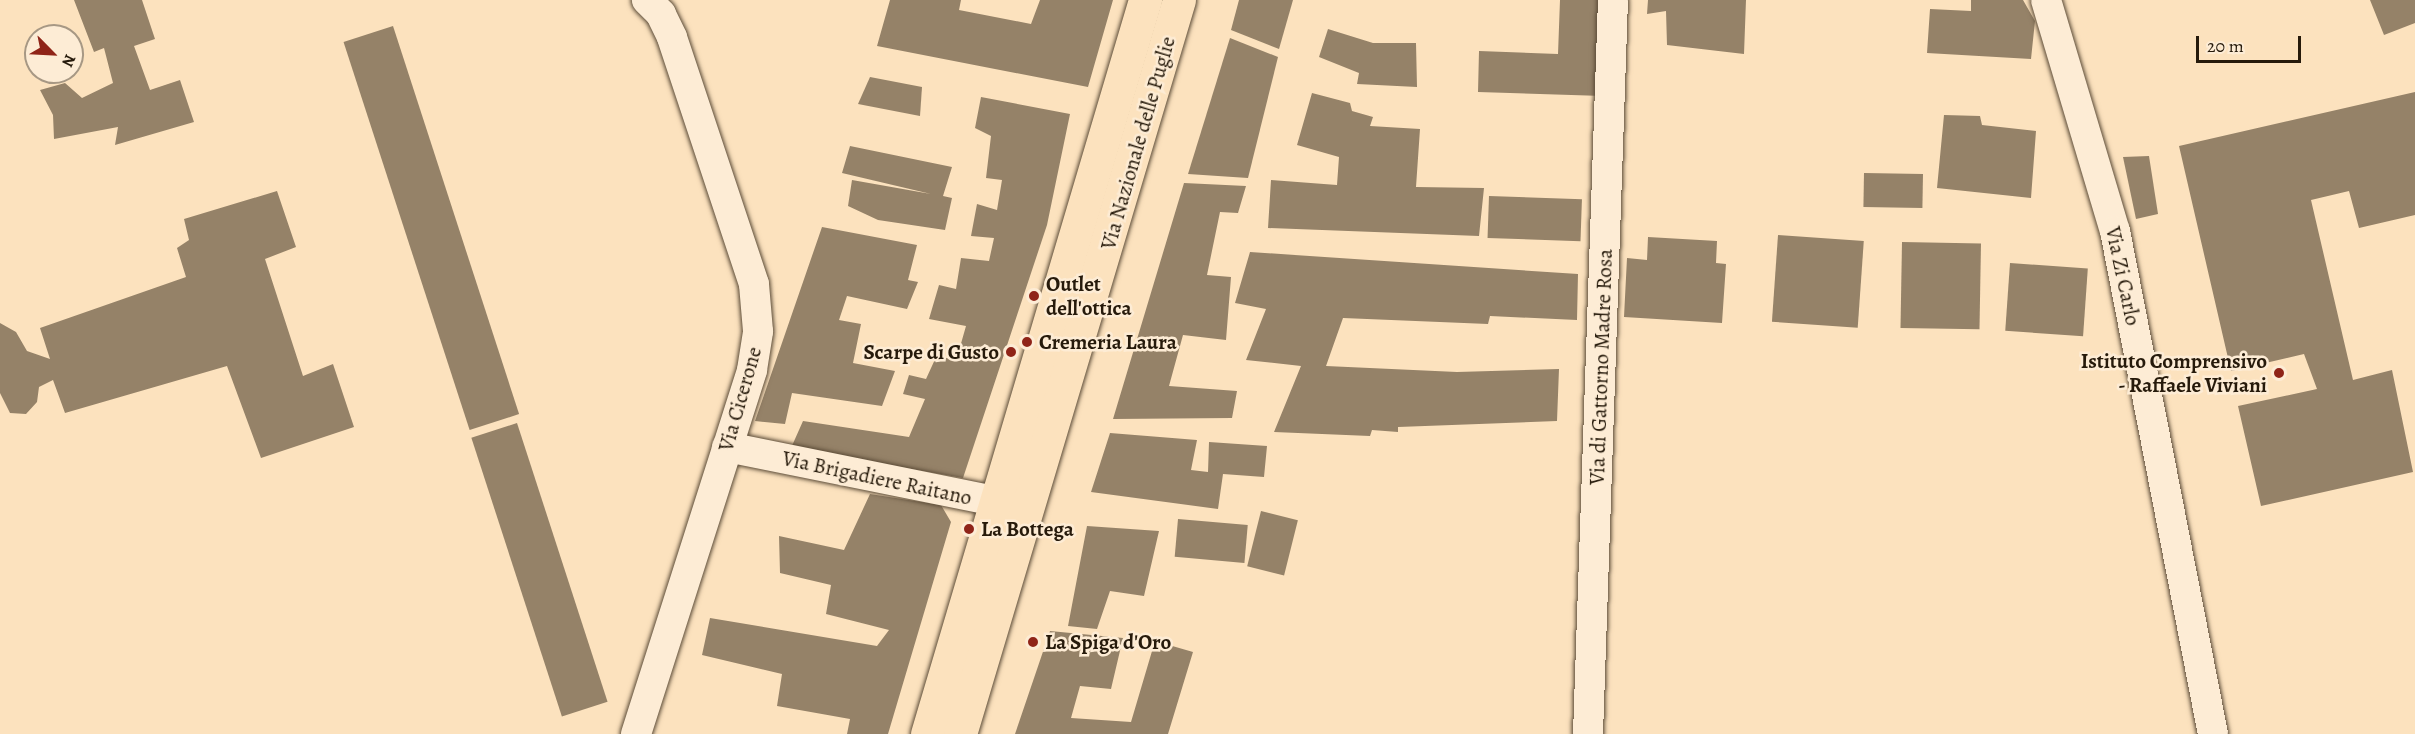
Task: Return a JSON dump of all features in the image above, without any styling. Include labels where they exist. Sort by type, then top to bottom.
[{"type":"main road","name":"Via Nazionale delle Puglie","points":[[927,734],[1145,0]]},
{"type":"main road","name":"Via Nazionale delle Puglie","points":[[960,734],[1179,0]]},
{"type":"street","name":"Via Cicerone","points":[[636,734],[752,370],[758,331],[754,284],[672,37],[661,14],[647,0]]},
{"type":"street","name":"Via di Gattorno Madre Rosa","points":[[1588,734],[1613,0]]},
{"type":"street","name":"Via Zi Carlo","points":[[2046,0],[2115,231],[2213,734]]},
{"type":"street","name":"Via Brigadiere Raitano","points":[[727,447],[995,503],[1028,507]]},
{"type":"building","points":[[74,0],[142,0],[155,39],[134,46],[150,90],[180,80],[194,122],[115,145],[118,127],[54,139],[53,115],[40,90],[66,84],[82,98],[113,83],[104,48],[94,52]]},
{"type":"building","points":[[890,0],[961,0],[959,10],[1031,24],[1040,0],[1113,0],[1088,87],[877,46]]},
{"type":"building","points":[[1239,0],[1293,0],[1279,49],[1231,30]]},
{"type":"building","points":[[1560,0],[1606,0],[1603,96],[1478,92],[1479,51],[1558,54]]},
{"type":"building","points":[[1648,0],[1746,0],[1744,54],[1667,45],[1666,11],[1647,14]]},
{"type":"building","points":[[1971,0],[2023,0],[2035,21],[2031,59],[1927,53],[1930,9],[1971,11]]},
{"type":"building","points":[[2370,0],[2415,0],[2415,23],[2384,35]]},
{"type":"building","points":[[393,26],[519,414],[470,430],[344,42]]},
{"type":"building","points":[[1328,29],[1373,43],[1416,43],[1417,87],[1357,84],[1359,73],[1319,57]]},
{"type":"building","points":[[1230,38],[1278,57],[1248,178],[1188,174]]},
{"type":"building","points":[[870,77],[922,87],[920,116],[858,104]]},
{"type":"building","points":[[2415,92],[2415,215],[2359,228],[2349,191],[2311,200],[2353,380],[2392,370],[2413,472],[2261,506],[2238,406],[2317,389],[2304,354],[2231,371],[2179,146]]},
{"type":"building","points":[[1312,93],[1350,103],[1352,111],[1373,117],[1370,126],[1420,129],[1416,187],[1484,188],[1479,236],[1268,228],[1271,180],[1337,185],[1339,157],[1297,145]]},
{"type":"building","points":[[981,97],[1070,114],[1047,225],[963,478],[791,448],[803,421],[909,437],[925,399],[903,394],[909,375],[926,379],[937,355],[956,361],[966,326],[929,319],[939,285],[956,289],[961,258],[989,261],[994,238],[971,236],[977,204],[997,210],[1002,180],[986,178],[991,136],[975,128]]},
{"type":"building","points":[[1944,115],[1980,116],[1982,125],[2036,131],[2031,198],[1937,188]]},
{"type":"building","points":[[850,146],[952,167],[943,196],[952,198],[945,230],[878,220],[848,206],[852,180],[931,194],[842,173]]},
{"type":"building","points":[[2149,156],[2158,214],[2136,219],[2123,157]]},
{"type":"building","points":[[1864,173],[1923,174],[1922,208],[1863,207]]},
{"type":"building","points":[[1184,183],[1246,186],[1238,213],[1220,212],[1207,275],[1231,277],[1226,340],[1183,335],[1169,386],[1237,391],[1232,418],[1113,419]]},
{"type":"building","points":[[277,191],[296,247],[265,259],[303,376],[333,364],[354,427],[261,458],[227,366],[65,413],[53,380],[39,387],[37,402],[26,414],[10,413],[0,393],[0,323],[16,332],[27,351],[50,359],[40,328],[186,277],[177,248],[189,240],[184,219]]},
{"type":"building","points":[[1489,196],[1582,199],[1580,241],[1488,238]]},
{"type":"building","points":[[822,227],[917,245],[908,280],[918,282],[907,309],[847,296],[839,320],[861,324],[853,363],[895,371],[882,406],[792,393],[785,424],[755,421]]},
{"type":"building","points":[[1778,235],[1864,241],[1858,328],[1772,322]]},
{"type":"building","points":[[1648,237],[1717,241],[1716,263],[1726,264],[1722,323],[1624,317],[1627,258],[1647,260]]},
{"type":"building","points":[[1902,242],[1981,243],[1979,329],[1900,328]]},
{"type":"building","points":[[1250,252],[1578,274],[1577,320],[1490,316],[1488,324],[1343,318],[1326,366],[1457,372],[1559,369],[1557,421],[1398,427],[1398,432],[1372,430],[1370,436],[1274,432],[1301,366],[1246,360],[1266,309],[1235,303]]},
{"type":"building","points":[[2010,263],[2088,268],[2083,336],[2005,331]]},
{"type":"building","points":[[517,423],[608,702],[562,716],[471,438]]},
{"type":"building","points":[[1110,433],[1197,440],[1191,470],[1208,472],[1209,442],[1267,446],[1264,477],[1223,474],[1218,509],[1091,492]]},
{"type":"building","points":[[870,494],[941,505],[951,522],[888,734],[847,734],[850,719],[777,706],[782,674],[702,655],[710,618],[877,646],[889,630],[826,614],[831,585],[780,573],[779,536],[844,550]]},
{"type":"building","points":[[1261,511],[1298,520],[1284,575],[1247,566]]},
{"type":"building","points":[[1178,519],[1248,525],[1244,563],[1175,557]]},
{"type":"building","points":[[1087,526],[1159,531],[1144,596],[1110,591],[1097,629],[1068,626]]},
{"type":"building","points":[[1050,631],[1123,638],[1111,689],[1080,686],[1071,718],[1131,722],[1155,641],[1193,652],[1168,734],[1015,734]]},
{"type":"place","name":"Outlet dell'ottica","points":[[1034,296]]},
{"type":"place","name":"Cremeria Laura","points":[[1027,342]]},
{"type":"place","name":"Scarpe di Gusto","points":[[1011,352]]},
{"type":"place","name":"Istituto Comprensivo - Raffaele Viviani","points":[[2279,373]]},
{"type":"place","name":"La Bottega","points":[[969,529]]},
{"type":"place","name":"La Spiga d'Oro","points":[[1033,642]]}]
